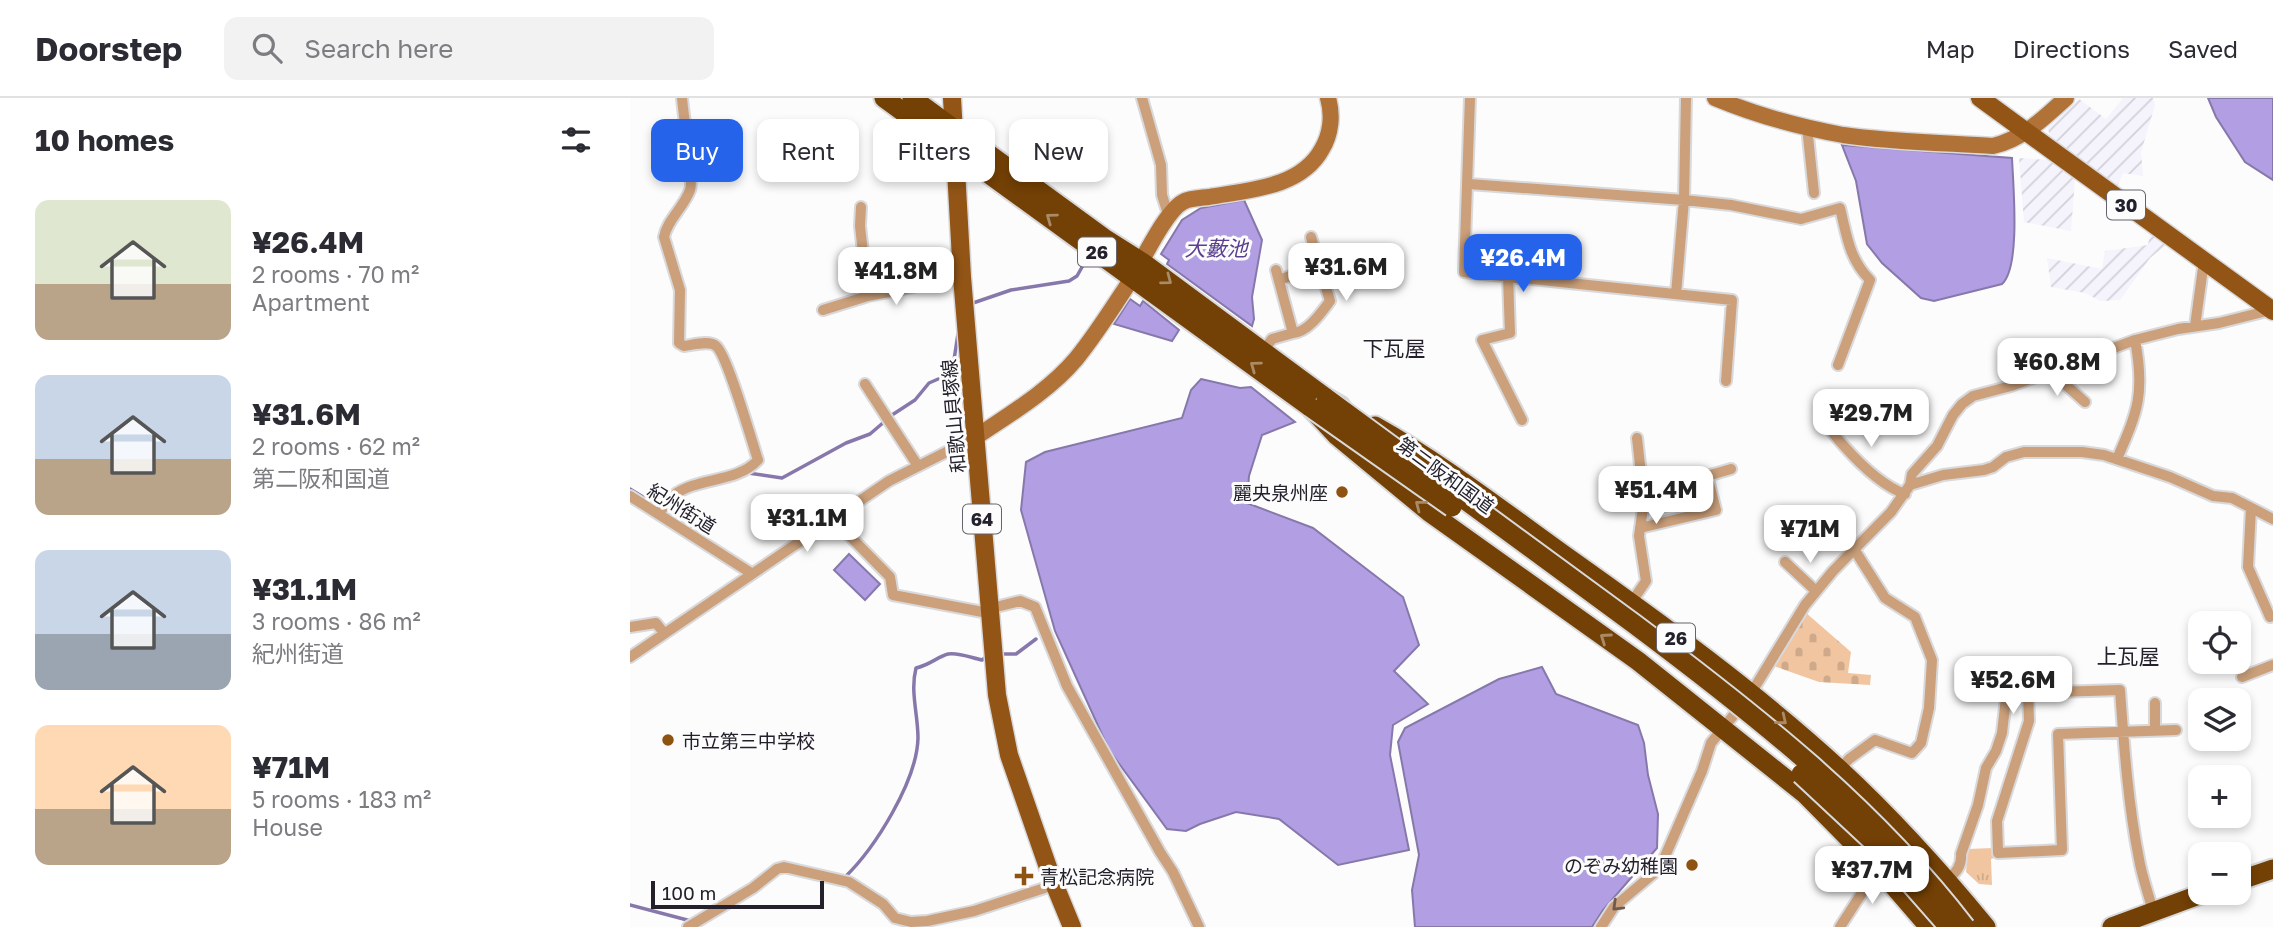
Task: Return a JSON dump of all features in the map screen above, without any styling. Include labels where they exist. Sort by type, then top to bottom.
[{"type":"highway","name":"第二阪和国道","points":[[884,98],[913,119]]},
{"type":"highway","name":"第二阪和国道","points":[[912,98],[940,119]]},
{"type":"highway","name":"第二阪和国道","points":[[995,159],[1104,238],[1137,269],[1318,402],[1728,712],[1796,769],[1876,844],[1948,927]]},
{"type":"highway","name":"第二阪和国道","points":[[995,176],[1264,351],[1318,402],[1730,696],[1834,785],[1887,836],[1965,927]]},
{"type":"highway","name":"26","points":[[1318,402],[1419,451],[1631,603],[1750,695],[1839,770],[1947,881],[1986,927]]},
{"type":"highway","name":"26","points":[[1318,402],[1337,436],[1429,512],[1638,661],[1805,794],[1878,868],[1929,927]]},
{"type":"highway","points":[[2251,877],[2273,869]]},
{"type":"highway","points":[[2112,927],[2188,899]]},
{"type":"main road","name":"和歌山貝塚線","points":[[952,98],[953,119]]},
{"type":"main road","name":"30","points":[[1980,98],[2272,310]]},
{"type":"main road","name":"和歌山貝塚線","points":[[958,182],[962,277],[996,695],[1009,755],[1054,885],[1072,927]]},
{"type":"street","points":[[659,513],[675,495],[695,485],[749,470],[758,460],[719,349],[709,343],[684,346],[679,343],[680,290],[664,237],[665,228],[674,219],[692,188],[682,98]]},
{"type":"street","points":[[1142,98],[1161,165],[1161,195],[1168,214]]},
{"type":"street","points":[[630,657],[889,481],[976,437],[1029,400],[1075,360],[1137,269],[1168,214],[1184,201],[1267,187],[1285,181],[1309,166],[1326,142],[1331,122],[1328,98]]},
{"type":"street","points":[[1471,98],[1464,272],[1732,300],[1726,381]]},
{"type":"street","points":[[1676,294],[1684,200],[1686,98]]},
{"type":"street","points":[[1715,98],[1745,110],[1846,135],[1993,146],[2007,143],[2025,132],[2066,98]]},
{"type":"street","points":[[1807,127],[1814,193]]},
{"type":"street","points":[[1469,184],[1684,200],[1731,205],[1801,219],[1840,208],[1857,267],[1870,280],[1838,365]]},
{"type":"street","points":[[861,207],[860,226],[868,296]]},
{"type":"street","points":[[1264,351],[1272,339],[1300,332],[1321,314],[1330,301],[1311,237]]},
{"type":"street","points":[[2195,326],[2204,261]]},
{"type":"street","points":[[1293,333],[1278,300],[1277,275],[1320,265]]},
{"type":"street","points":[[823,310],[868,296],[962,277]]},
{"type":"street","points":[[1508,277],[1510,333],[1482,340],[1522,420]]},
{"type":"street","points":[[1601,927],[1614,907],[1660,868],[1702,771],[1711,743],[1722,726],[1750,695],[1816,591],[1891,512],[1908,489],[1912,474],[1937,446],[1953,415],[1962,404],[1983,392],[2011,386],[2134,340],[2272,310]]},
{"type":"street","points":[[2117,459],[2140,396],[2140,370],[2134,340]]},
{"type":"street","points":[[2049,370],[2085,402]]},
{"type":"street","points":[[865,384],[918,466]]},
{"type":"street","points":[[1826,425],[1892,490],[1908,489],[1943,475],[1984,470],[2006,457],[2024,452],[2082,452],[2117,459],[2213,496],[2232,498],[2273,519]]},
{"type":"street","points":[[1631,603],[1646,581],[1639,536],[1644,500],[1637,438]]},
{"type":"street","points":[[1857,458],[1865,448]]},
{"type":"street","points":[[1640,528],[1716,510],[1707,476],[1731,468]]},
{"type":"street","name":"紀州街道","points":[[630,496],[751,573]]},
{"type":"street","points":[[2251,508],[2248,567],[2270,617]]},
{"type":"street","points":[[832,518],[890,577],[892,595],[988,611],[1020,601],[1035,607],[1067,686],[1173,872],[1199,927]]},
{"type":"street","points":[[1839,770],[1875,740],[1912,753],[1922,743],[1929,708],[1932,660],[1915,617],[1885,598],[1854,549]]},
{"type":"street","points":[[1785,562],[1816,591]]},
{"type":"street","points":[[630,627],[656,623],[664,633]]},
{"type":"street","points":[[1947,881],[1962,862],[1961,854],[1978,805],[1986,768],[2002,733],[2007,689],[2015,676],[2017,665]]},
{"type":"street","points":[[2242,677],[2273,665]]},
{"type":"street","points":[[2153,912],[2139,860],[2123,731],[2120,690],[2028,693],[2029,721],[1997,821],[1998,853],[2062,850],[2059,734],[2123,731],[2176,730]]},
{"type":"street","points":[[2155,703],[2155,731]]},
{"type":"street","points":[[688,927],[784,867],[849,882],[883,904],[895,918],[911,922],[974,911],[1054,885]]},
{"type":"street","points":[[1840,927],[1878,868]]},
{"type":"shaded area","points":[[2123,98],[2153,98],[2155,105],[2141,152],[2143,176],[2123,173],[2117,187],[2050,140],[2048,127],[2079,99],[2106,119]]},
{"type":"shaded area","points":[[2019,158],[2048,160],[2075,179],[2071,231],[2024,222]]},
{"type":"shaded area","points":[[2150,233],[2166,245],[2150,258],[2120,300],[2101,301],[2085,293],[2051,287],[2047,258],[2102,269],[2105,251],[2148,245]]},
{"type":"green space","points":[[1805,612],[1851,652],[1848,673],[1871,675],[1870,685],[1819,682],[1774,666]]},
{"type":"green space","points":[[1993,848],[1992,885],[1979,884],[1966,872],[1968,849]]},
{"type":"water","points":[[2208,98],[2273,98],[2273,180],[2245,162],[2216,117]]},
{"type":"water","points":[[1842,145],[2012,158],[2014,244],[2008,275],[2002,284],[1934,301],[1921,298],[1882,263],[1867,244],[1856,181]]},
{"type":"water","name":"大藪池","points":[[1244,200],[1262,240],[1252,297],[1252,326],[1167,264],[1169,260],[1161,254],[1182,220],[1201,208]]},
{"type":"water","points":[[1130,299],[1140,306],[1143,301],[1179,330],[1172,341],[1114,324]]},
{"type":"water","points":[[1201,379],[1240,388],[1251,387],[1295,422],[1262,435],[1249,476],[1247,503],[1313,528],[1403,597],[1419,645],[1394,671],[1428,704],[1393,725],[1390,755],[1409,850],[1338,865],[1279,819],[1236,812],[1186,831],[1167,829],[1109,750],[1055,631],[1021,510],[1026,462],[1045,452],[1182,418],[1191,390]]},
{"type":"water","points":[[849,554],[880,584],[865,600],[834,570]]},
{"type":"water","points":[[1542,667],[1556,694],[1638,725],[1658,814],[1657,848],[1603,910],[1592,927],[1415,927],[1412,890],[1419,855],[1398,742],[1405,728],[1499,679]]},
{"type":"waterway","points":[[973,303],[1011,290],[1069,281],[1077,276],[1086,260]]},
{"type":"waterway","points":[[892,415],[915,400],[929,383],[952,373],[959,327]]},
{"type":"waterway","points":[[748,473],[782,478],[846,443],[870,434],[884,422]]},
{"type":"waterway","points":[[630,489],[658,506]]},
{"type":"waterway","points":[[1001,654],[1016,654],[1036,639]]},
{"type":"waterway","points":[[845,877],[881,832],[910,774],[918,738],[914,694],[916,668],[948,654],[961,654],[982,660],[986,657]]},
{"type":"waterway","points":[[630,905],[691,921]]},
{"type":"place","name":"麗央泉州座","points":[[1342,492]]},
{"type":"place","name":"市立第三中学校","points":[[668,740]]},
{"type":"place","name":"のぞみ幼稚園","points":[[1692,865]]},
{"type":"place","name":"青松記念病院","points":[[1024,876]]},
{"type":"district","name":"下瓦屋","points":[[1394,348]]},
{"type":"district","name":"上瓦屋","points":[[2128,656]]}]
